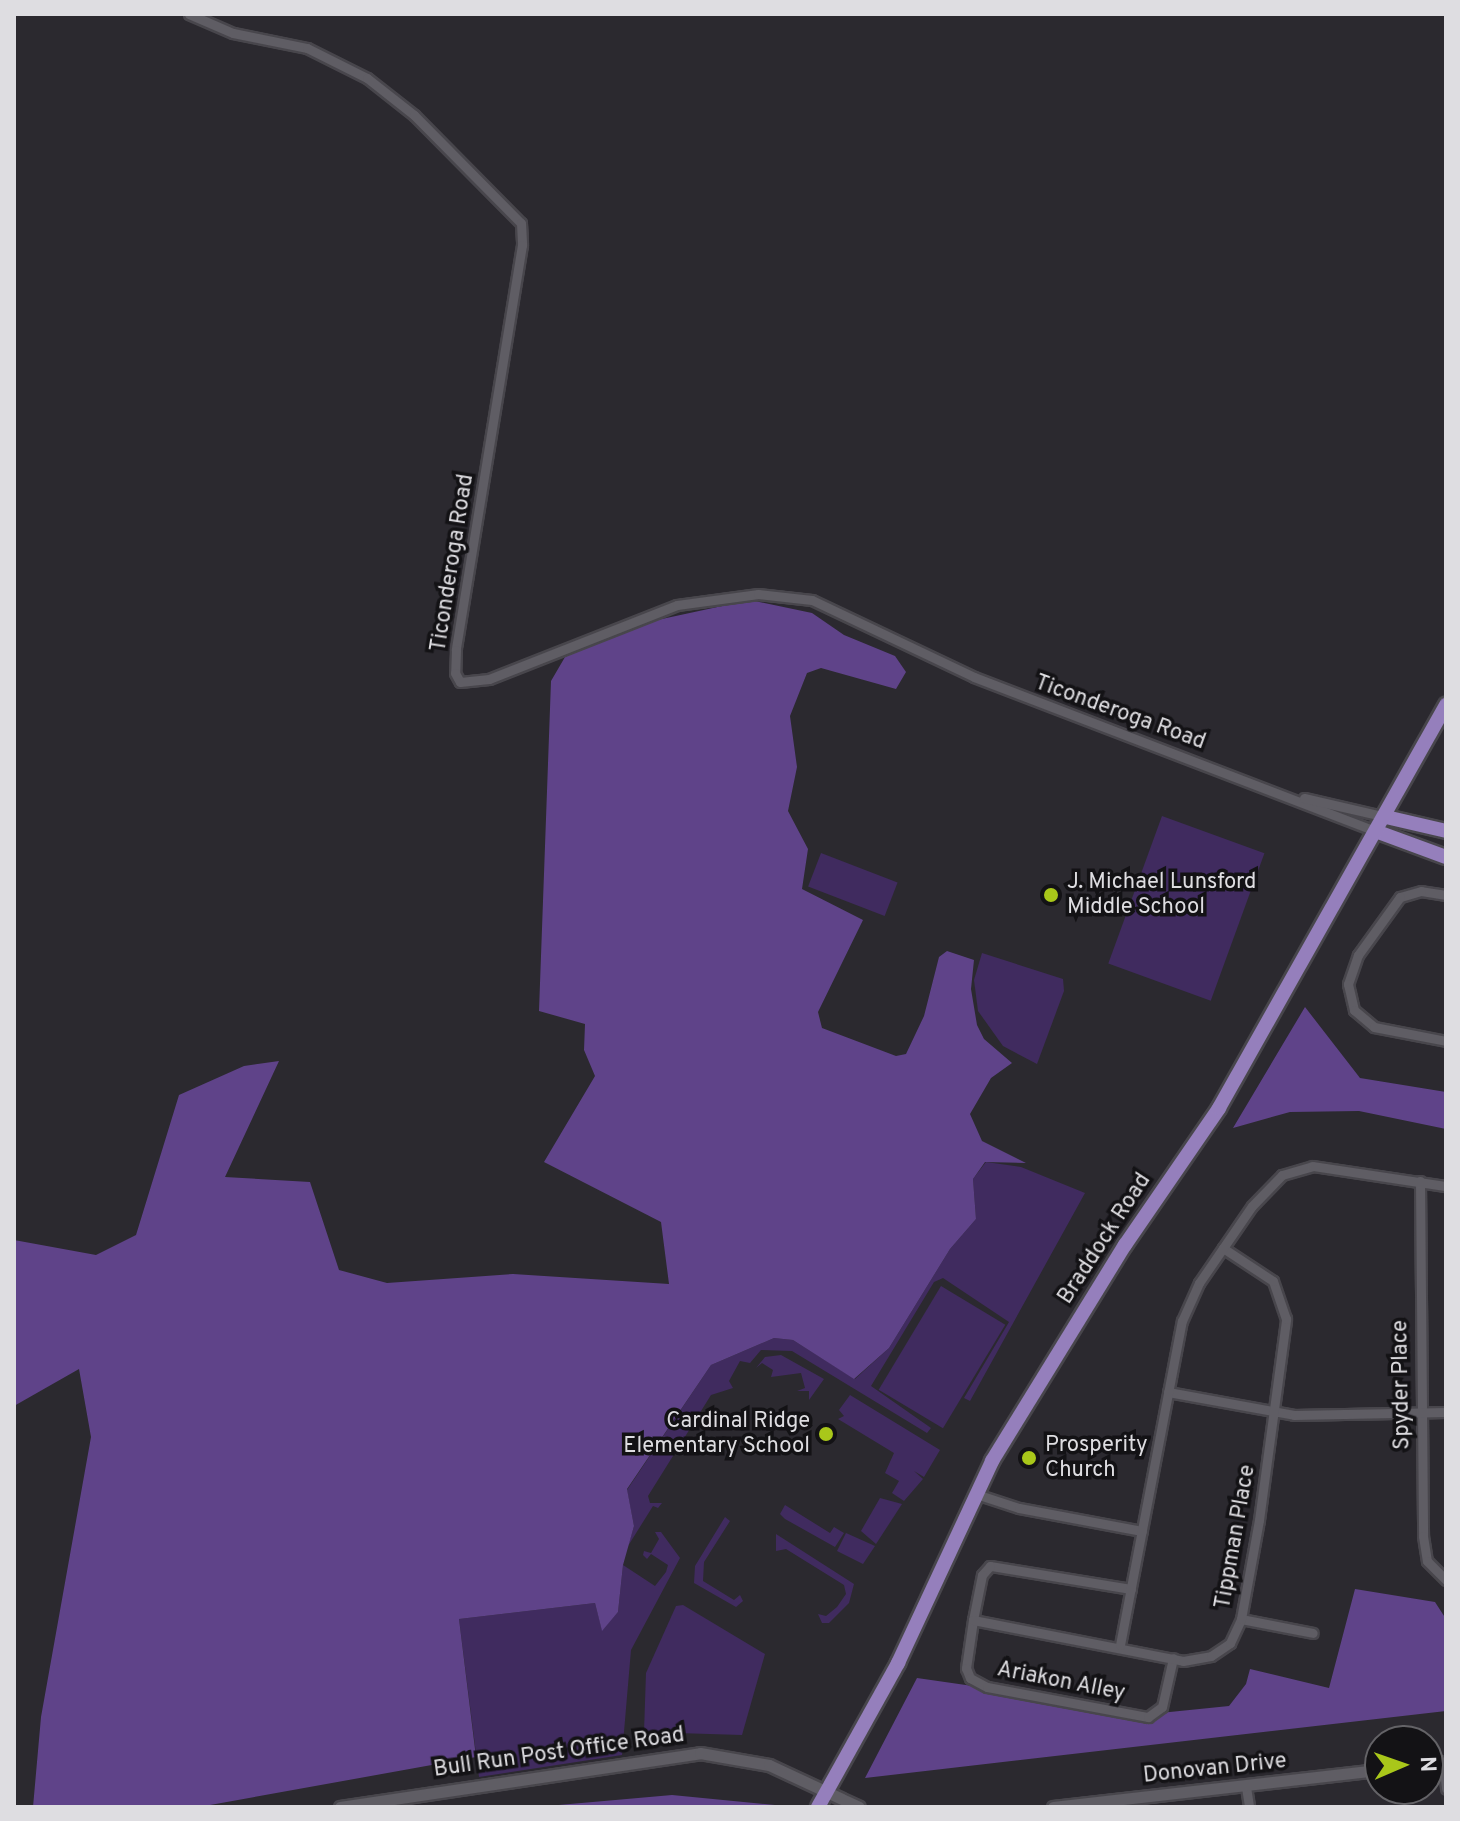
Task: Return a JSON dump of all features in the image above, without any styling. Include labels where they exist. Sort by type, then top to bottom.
[{"type":"main road","name":"Braddock Road","points":[[818,1807],[898,1663],[976,1494],[1051,1362],[1219,1108],[1378,832],[1446,705]]},
{"type":"main road","points":[[1386,817],[1446,831]]},
{"type":"main road","points":[[1378,832],[1446,857]]},
{"type":"street","name":"Ticonderoga Road","points":[[189,14],[233,33],[307,48],[352,69],[414,115],[521,223],[522,245],[456,650],[455,673],[460,682],[489,679],[677,605],[739,595],[779,595],[812,600],[974,677],[1378,832]]},
{"type":"street","name":"Ticonderoga Road","points":[[1276,792],[1386,817]]},
{"type":"street","points":[[1446,895],[1421,891],[1400,897],[1358,955],[1348,984],[1354,1010],[1374,1027],[1446,1040]]},
{"type":"street","points":[[1120,1645],[1168,1392],[1188,1304],[1223,1248],[1269,1184],[1296,1170],[1333,1167],[1446,1186]]},
{"type":"street","name":"Spyder Place","points":[[1420,1181],[1420,1412],[1424,1549],[1427,1561],[1446,1580]]},
{"type":"street","name":"Tippman Place","points":[[973,1620],[1120,1645],[1173,1658],[1196,1660],[1221,1651],[1241,1619],[1274,1411],[1286,1307],[1273,1281],[1223,1248]]},
{"type":"street","points":[[1168,1392],[1274,1411],[1446,1412]]},
{"type":"street","points":[[976,1494],[1019,1508],[1142,1531]]},
{"type":"street","name":"Ariakon Alley","points":[[1131,1589],[990,1566],[982,1575],[973,1620],[966,1668],[970,1678],[987,1687],[1148,1717],[1160,1713],[1173,1658]]},
{"type":"street","points":[[1241,1619],[1313,1633]]},
{"type":"street","name":"Bull Run Post Office Road","points":[[340,1807],[700,1753],[749,1759],[827,1791]]},
{"type":"street","points":[[1444,1762],[1446,1789]]},
{"type":"street","name":"Donovan Drive","points":[[1061,1807],[1364,1772]]},
{"type":"street","points":[[1246,1787],[1249,1807]]},
{"type":"street","points":[[827,1791],[859,1807]]},
{"type":"shaded area","points":[[750,600],[812,613],[844,635],[895,656],[906,672],[896,689],[821,668],[807,673],[790,716],[797,767],[788,811],[808,849],[802,889],[863,920],[818,1012],[822,1028],[896,1056],[906,1054],[924,1016],[939,957],[947,951],[974,960],[971,989],[977,1025],[984,1039],[1012,1063],[991,1078],[970,1114],[982,1141],[1026,1163],[985,1162],[973,1179],[976,1219],[950,1249],[889,1348],[854,1379],[793,1340],[774,1338],[711,1365],[627,1489],[634,1526],[623,1565],[618,1612],[602,1631],[595,1603],[459,1619],[476,1757],[199,1807],[33,1807],[41,1717],[91,1437],[79,1369],[14,1406],[14,1240],[96,1255],[136,1235],[179,1095],[244,1066],[279,1061],[225,1177],[310,1182],[339,1270],[387,1283],[513,1274],[669,1284],[661,1222],[544,1162],[595,1076],[584,1050],[585,1024],[539,1011],[551,681],[565,657],[634,625]]},
{"type":"shaded area","points":[[1162,816],[1264,853],[1211,1001],[1108,964]]},
{"type":"shaded area","points":[[821,853],[898,882],[885,916],[808,887]]},
{"type":"shaded area","points":[[982,953],[1063,979],[1064,991],[1037,1064],[1003,1046],[978,1011],[974,980]]},
{"type":"shaded area","points":[[1305,1007],[1360,1078],[1446,1092],[1446,1129],[1359,1111],[1290,1112],[1233,1128]]},
{"type":"shaded area","points":[[986,1162],[1021,1167],[1085,1193],[970,1401],[964,1398],[1009,1322],[943,1278],[934,1282],[871,1386],[931,1428],[927,1433],[792,1351],[761,1350],[750,1363],[740,1361],[729,1381],[733,1388],[711,1395],[648,1496],[650,1503],[662,1503],[658,1508],[653,1506],[628,1546],[634,1526],[627,1490],[711,1365],[774,1338],[793,1340],[855,1379],[889,1348],[950,1249],[976,1219],[973,1179]]},
{"type":"shaded area","points":[[941,1286],[1005,1325],[943,1428],[879,1390]]},
{"type":"shaded area","points":[[781,1355],[824,1379],[809,1400],[809,1391],[797,1391],[805,1388],[801,1373],[771,1377],[773,1370],[762,1363],[756,1368],[765,1357]]},
{"type":"shaded area","points":[[850,1395],[940,1450],[924,1477],[914,1471],[923,1479],[904,1501],[892,1493],[899,1481],[885,1473],[894,1453],[838,1419],[844,1416],[839,1410]]},
{"type":"shaded area","points":[[880,1498],[902,1504],[876,1544],[861,1531]]},
{"type":"shaded area","points":[[785,1505],[830,1533],[834,1527],[844,1533],[835,1547],[785,1519],[780,1514]]},
{"type":"shaded area","points":[[725,1517],[730,1521],[704,1562],[703,1581],[734,1600],[740,1595],[743,1601],[736,1607],[694,1583],[695,1566]]},
{"type":"shaded area","points":[[655,1532],[661,1532],[680,1558],[631,1650],[622,1755],[479,1777],[459,1619],[595,1603],[602,1630],[618,1612],[623,1565],[655,1586],[666,1572],[668,1565],[651,1554],[647,1559],[643,1555],[644,1551],[651,1553],[659,1539]]},
{"type":"shaded area","points":[[846,1533],[875,1546],[863,1564],[837,1551]]},
{"type":"shaded area","points":[[776,1534],[854,1584],[849,1603],[829,1623],[822,1623],[818,1614],[826,1616],[837,1607],[846,1594],[844,1585],[786,1549],[776,1551]]},
{"type":"shaded area","points":[[1355,1589],[1435,1602],[1446,1619],[1446,1711],[865,1778],[917,1678],[1160,1713],[1229,1706],[1246,1684],[1250,1669],[1329,1688]]},
{"type":"shaded area","points":[[683,1605],[765,1654],[742,1735],[644,1732],[646,1673],[676,1606]]},
{"type":"shaded area","points":[[672,1795],[775,1805],[536,1807]]},
{"type":"place","name":"J. Michael Lunsford Middle School","points":[[1051,895]]},
{"type":"place","name":"Cardinal Ridge Elementary School","points":[[826,1434]]},
{"type":"place","name":"Prosperity Church","points":[[1029,1458]]}]
